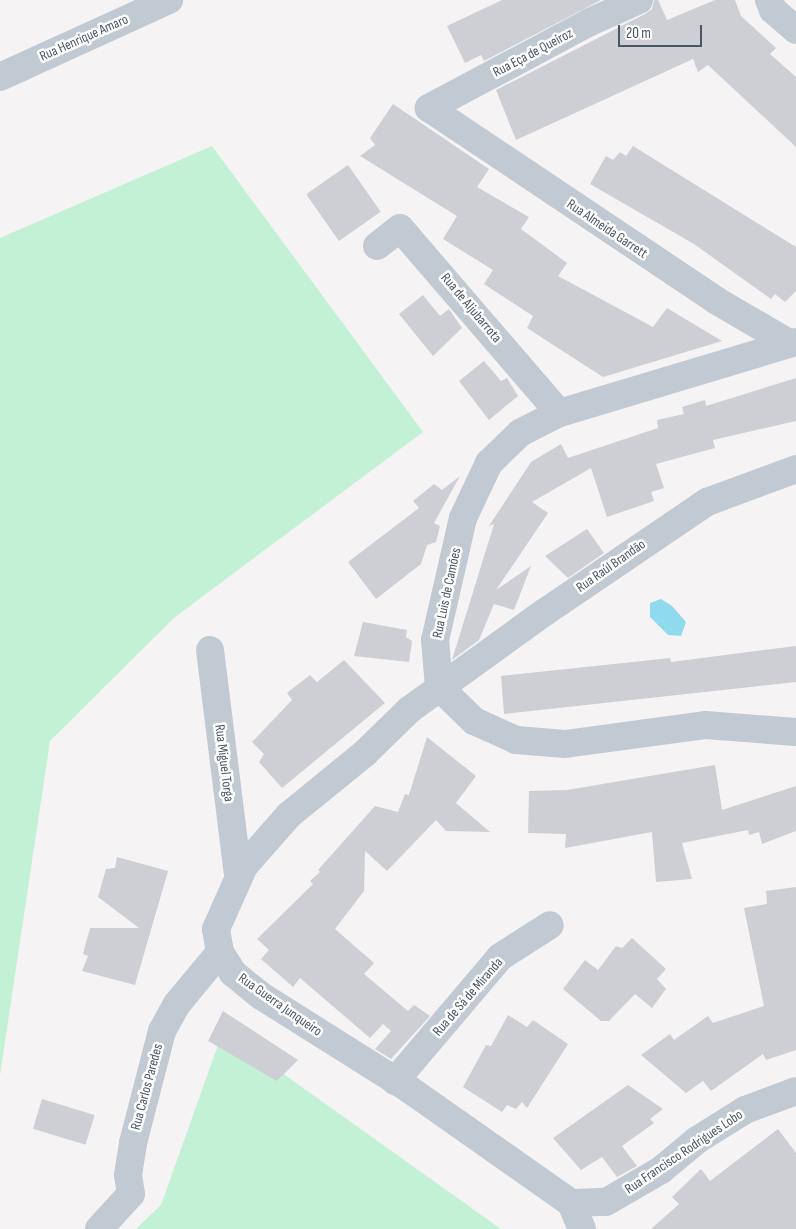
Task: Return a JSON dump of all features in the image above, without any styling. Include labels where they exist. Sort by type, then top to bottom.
[{"type":"street","name":"Rua Henrique Amaro","points":[[0,77],[169,0]]},
{"type":"street","name":"Rua Eça de Queiroz","points":[[429,108],[590,22],[639,0]]},
{"type":"street","points":[[769,0],[773,10],[796,30]]},
{"type":"street","name":"Rua Almeida Garrett","points":[[429,108],[717,301],[793,342]]},
{"type":"street","name":"Rua de Aljubarrota","points":[[377,246],[400,228],[559,413]]},
{"type":"street","name":"Rua Luis de Camões","points":[[439,687],[435,640],[463,518],[489,463],[520,433],[559,413],[793,342]]},
{"type":"street","name":"Rua Raúl Brandão","points":[[439,687],[643,543],[707,502],[796,469]]},
{"type":"street","name":"Rua Miguel Torga","points":[[210,650],[238,876]]},
{"type":"street","points":[[439,687],[474,721],[516,740],[565,744],[705,725],[796,732]]},
{"type":"street","name":"Rua Guerra Junqueiro","points":[[439,687],[289,815],[238,876],[216,929],[220,952],[233,973],[260,995],[395,1081],[571,1203]]},
{"type":"street","name":"Rua de Sá de Miranda","points":[[395,1081],[500,957],[550,925]]},
{"type":"street","name":"Rua Carlos Paredes","points":[[99,1229],[131,1194],[128,1175],[133,1143],[162,1030],[177,1004],[220,952]]},
{"type":"street","name":"Rua Francisco Rodrigues Lobo","points":[[571,1203],[606,1202],[661,1170],[697,1140],[745,1110],[796,1091]]},
{"type":"street","points":[[571,1203],[582,1229]]},
{"type":"green space","points":[[212,146],[423,432],[175,617],[50,741],[0,1075],[0,238]]},
{"type":"green space","points":[[223,1031],[501,1229],[136,1229],[161,1205]]},
{"type":"water","points":[[661,599],[672,606],[686,622],[681,636],[668,635],[650,617],[650,603]]},
{"type":"building","points":[[502,0],[601,0],[484,61],[481,55],[465,63],[447,26]]},
{"type":"building","points":[[654,0],[658,0],[667,20],[715,0],[735,0],[741,16],[776,48],[770,54],[796,77],[796,147],[708,65],[698,72],[693,59],[516,140],[496,90],[645,14],[652,9]]},
{"type":"building","points":[[393,104],[489,169],[477,187],[529,217],[521,229],[567,263],[558,276],[653,327],[667,308],[722,341],[603,377],[527,328],[533,316],[484,284],[493,270],[443,239],[457,216],[360,156],[375,145],[370,138]]},
{"type":"building","points":[[633,146],[796,247],[796,291],[785,302],[775,294],[771,299],[694,244],[590,184],[606,156],[613,160],[620,152],[626,156]]},
{"type":"building","points":[[348,165],[381,212],[339,241],[306,194]]},
{"type":"building","points":[[423,295],[440,316],[449,309],[462,328],[433,356],[399,314]]},
{"type":"building","points":[[484,361],[501,381],[507,378],[518,396],[489,420],[459,381]]},
{"type":"building","points":[[796,378],[796,421],[713,440],[715,448],[656,464],[664,488],[651,492],[654,501],[607,517],[591,468],[532,502],[548,513],[496,590],[531,566],[514,610],[494,604],[479,640],[452,660],[494,524],[489,526],[531,462],[561,444],[568,458],[658,428],[657,420],[684,414],[682,407],[705,400],[706,406]]},
{"type":"building","points":[[460,476],[434,523],[440,526],[436,542],[427,545],[421,564],[376,599],[348,562],[419,508],[413,501],[434,484],[442,490]]},
{"type":"building","points":[[587,529],[604,553],[568,578],[545,556]]},
{"type":"building","points":[[363,622],[407,630],[406,637],[412,641],[409,662],[354,656]]},
{"type":"building","points":[[796,646],[796,682],[504,714],[501,676],[670,658],[671,662]]},
{"type":"building","points":[[344,660],[385,703],[282,788],[259,762],[264,754],[252,742],[292,700],[287,693],[310,675],[317,682]]},
{"type":"building","points":[[427,737],[476,776],[456,803],[490,832],[446,831],[436,820],[387,871],[365,851],[364,891],[335,929],[374,963],[364,974],[408,1011],[414,1005],[430,1016],[391,1059],[375,1049],[391,1031],[383,1024],[370,1038],[300,978],[293,987],[261,959],[269,950],[257,939],[313,884],[310,881],[320,872],[318,870],[375,806],[398,812],[405,794],[409,795]]},
{"type":"building","points":[[715,765],[722,810],[796,786],[796,831],[762,844],[759,832],[749,835],[748,830],[682,843],[692,879],[656,882],[652,832],[565,848],[566,834],[528,833],[529,791],[567,790]]},
{"type":"building","points":[[117,857],[168,871],[135,985],[82,971],[88,956],[83,954],[90,928],[139,928],[98,897],[106,869],[115,868]]},
{"type":"building","points":[[796,887],[796,1050],[766,1060],[763,1054],[711,1091],[703,1081],[686,1093],[641,1055],[670,1034],[674,1040],[708,1016],[713,1023],[764,1006],[744,908],[767,904],[766,891]]},
{"type":"building","points":[[632,938],[666,969],[657,979],[666,989],[652,1008],[635,994],[609,1021],[601,1021],[563,989],[585,960],[598,970],[616,946],[622,948]]},
{"type":"building","points":[[223,1011],[298,1060],[277,1081],[208,1041]]},
{"type":"building","points":[[508,1015],[527,1027],[533,1020],[568,1044],[527,1108],[522,1102],[516,1109],[507,1105],[502,1112],[463,1087],[486,1045],[491,1046]]},
{"type":"building","points":[[628,1085],[663,1109],[650,1119],[654,1123],[622,1146],[637,1166],[617,1177],[602,1157],[581,1170],[553,1138]]},
{"type":"building","points":[[42,1099],[95,1115],[86,1145],[33,1129]]},
{"type":"building","points":[[778,1129],[796,1153],[796,1229],[651,1229],[679,1204],[672,1197],[701,1169],[710,1181]]}]
